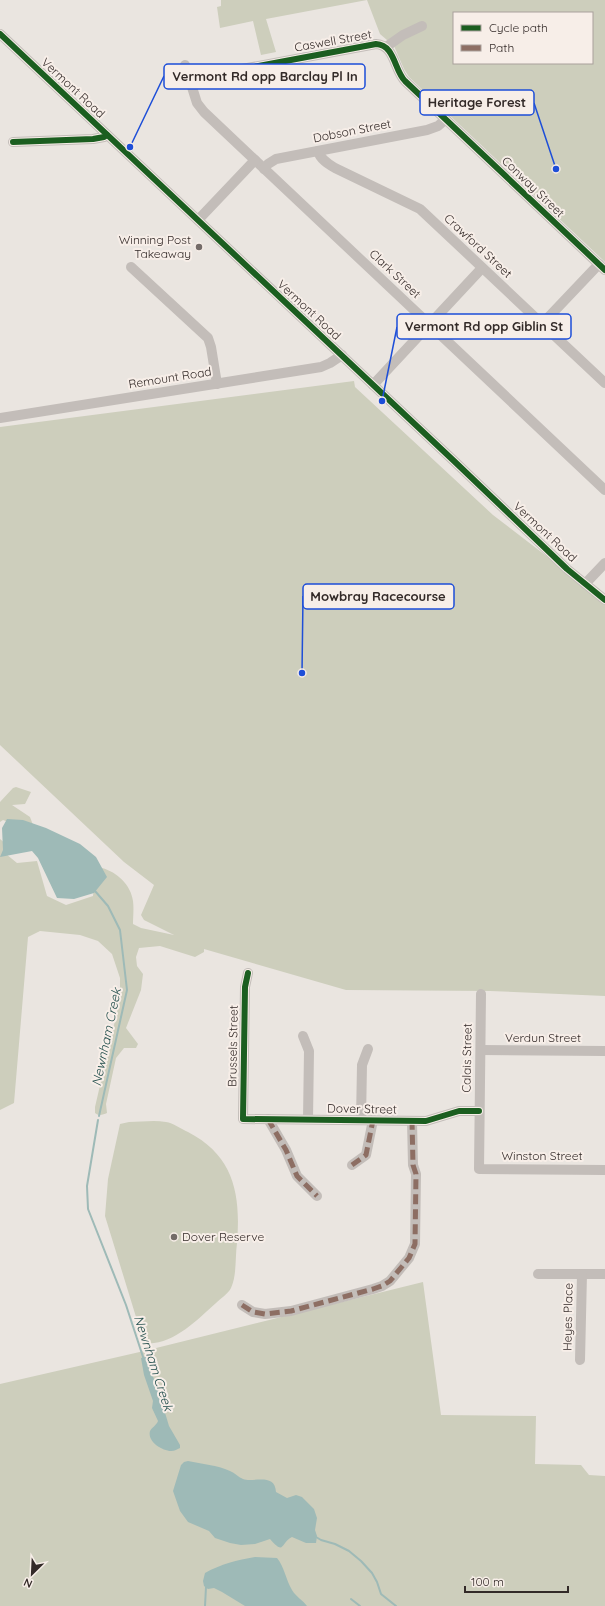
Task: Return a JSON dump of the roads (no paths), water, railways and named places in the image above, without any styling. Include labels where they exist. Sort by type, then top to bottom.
[{"type":"street","points":[[386,47],[403,35],[422,26]]},
{"type":"street","name":"Vermont Road","points":[[0,34],[585,584],[605,600]]},
{"type":"street","name":"Caswell Street","points":[[189,79],[376,44],[386,47],[391,53],[401,78],[446,119]]},
{"type":"street","name":"Clark Street","points":[[185,65],[200,107],[605,490]]},
{"type":"street","name":"Dobson Street","points":[[264,169],[268,164],[276,159],[427,130],[438,126],[446,119]]},
{"type":"street","name":"Conway Street","points":[[446,119],[602,268]]},
{"type":"street","points":[[13,142],[93,139],[107,135]]},
{"type":"street","name":"Crawford Street","points":[[318,151],[319,155],[335,168],[420,209],[543,323],[605,383]]},
{"type":"street","points":[[198,220],[255,160]]},
{"type":"street","points":[[131,267],[208,338],[211,347],[217,384]]},
{"type":"street","points":[[373,385],[482,268]]},
{"type":"street","points":[[543,323],[602,268]]},
{"type":"street","name":"Remount Road","points":[[0,418],[321,367],[342,355]]},
{"type":"street","points":[[585,584],[605,563]]},
{"type":"street","name":"Brussels Street","points":[[243,1118],[245,987],[248,973]]},
{"type":"street","name":"Calais Street","points":[[479,1169],[481,994]]},
{"type":"street","points":[[303,1036],[308,1051],[308,1119]]},
{"type":"street","points":[[361,1120],[362,1065],[368,1049]]},
{"type":"street","name":"Verdun Street","points":[[481,1050],[605,1051]]},
{"type":"street","name":"Dover Street","points":[[243,1118],[426,1121],[459,1111],[479,1111]]},
{"type":"street","points":[[268,1119],[286,1150],[296,1176],[317,1196]]},
{"type":"street","points":[[352,1165],[366,1155],[373,1120]]},
{"type":"street","points":[[242,1305],[253,1312],[265,1314],[291,1311],[373,1289],[382,1286],[390,1280],[409,1258],[415,1244],[416,1174],[413,1165],[412,1121]]},
{"type":"street","name":"Winston Street","points":[[479,1169],[605,1170]]},
{"type":"street","points":[[538,1274],[605,1274]]},
{"type":"street","name":"Heyes Place","points":[[580,1360],[582,1274]]},
{"type":"water","points":[[7,819],[23,820],[46,828],[80,844],[96,857],[107,877],[94,893],[74,899],[57,898],[38,858],[32,851],[0,857],[3,850],[2,828]]},
{"type":"water","points":[[146,1357],[169,1426],[180,1445],[180,1448],[174,1451],[168,1451],[160,1448],[151,1439],[150,1431],[158,1421],[152,1408],[153,1401],[144,1375],[141,1358]]},
{"type":"water","points":[[188,1461],[225,1469],[247,1480],[268,1480],[275,1486],[276,1492],[287,1498],[296,1495],[302,1497],[314,1509],[317,1518],[315,1530],[317,1536],[316,1543],[306,1543],[292,1537],[282,1547],[278,1547],[270,1539],[255,1544],[241,1545],[215,1538],[209,1531],[188,1522],[180,1511],[173,1491],[181,1465]]},
{"type":"water","points":[[255,1557],[277,1558],[295,1595],[307,1606],[245,1606],[214,1588],[208,1589],[204,1586],[203,1581],[205,1573],[229,1563]]},
{"type":"waterway","name":"Newnham Creek","points":[[95,891],[108,906],[120,930],[127,990],[99,1116]]},
{"type":"waterway","name":"Newnham Creek","points":[[98,1120],[87,1186],[88,1209],[126,1305],[144,1360]]},
{"type":"waterway","name":"Newnham Creek","points":[[316,1537],[349,1551],[361,1561],[372,1573],[381,1594],[396,1606]]},
{"type":"waterway","points":[[205,1606],[206,1587]]},
{"type":"waterway","points":[[351,1599],[360,1606]]},
{"type":"place","name":"Vermont Rd opp Barclay Pl In","points":[[130,147]]},
{"type":"place","name":"Heritage Forest","points":[[556,169]]},
{"type":"place","name":"Winning Post Takeaway","points":[[199,247]]},
{"type":"place","name":"Vermont Rd opp Giblin St","points":[[382,401]]},
{"type":"place","name":"Mowbray Racecourse","points":[[302,673]]},
{"type":"place","name":"Dover Reserve","points":[[174,1237]]}]
